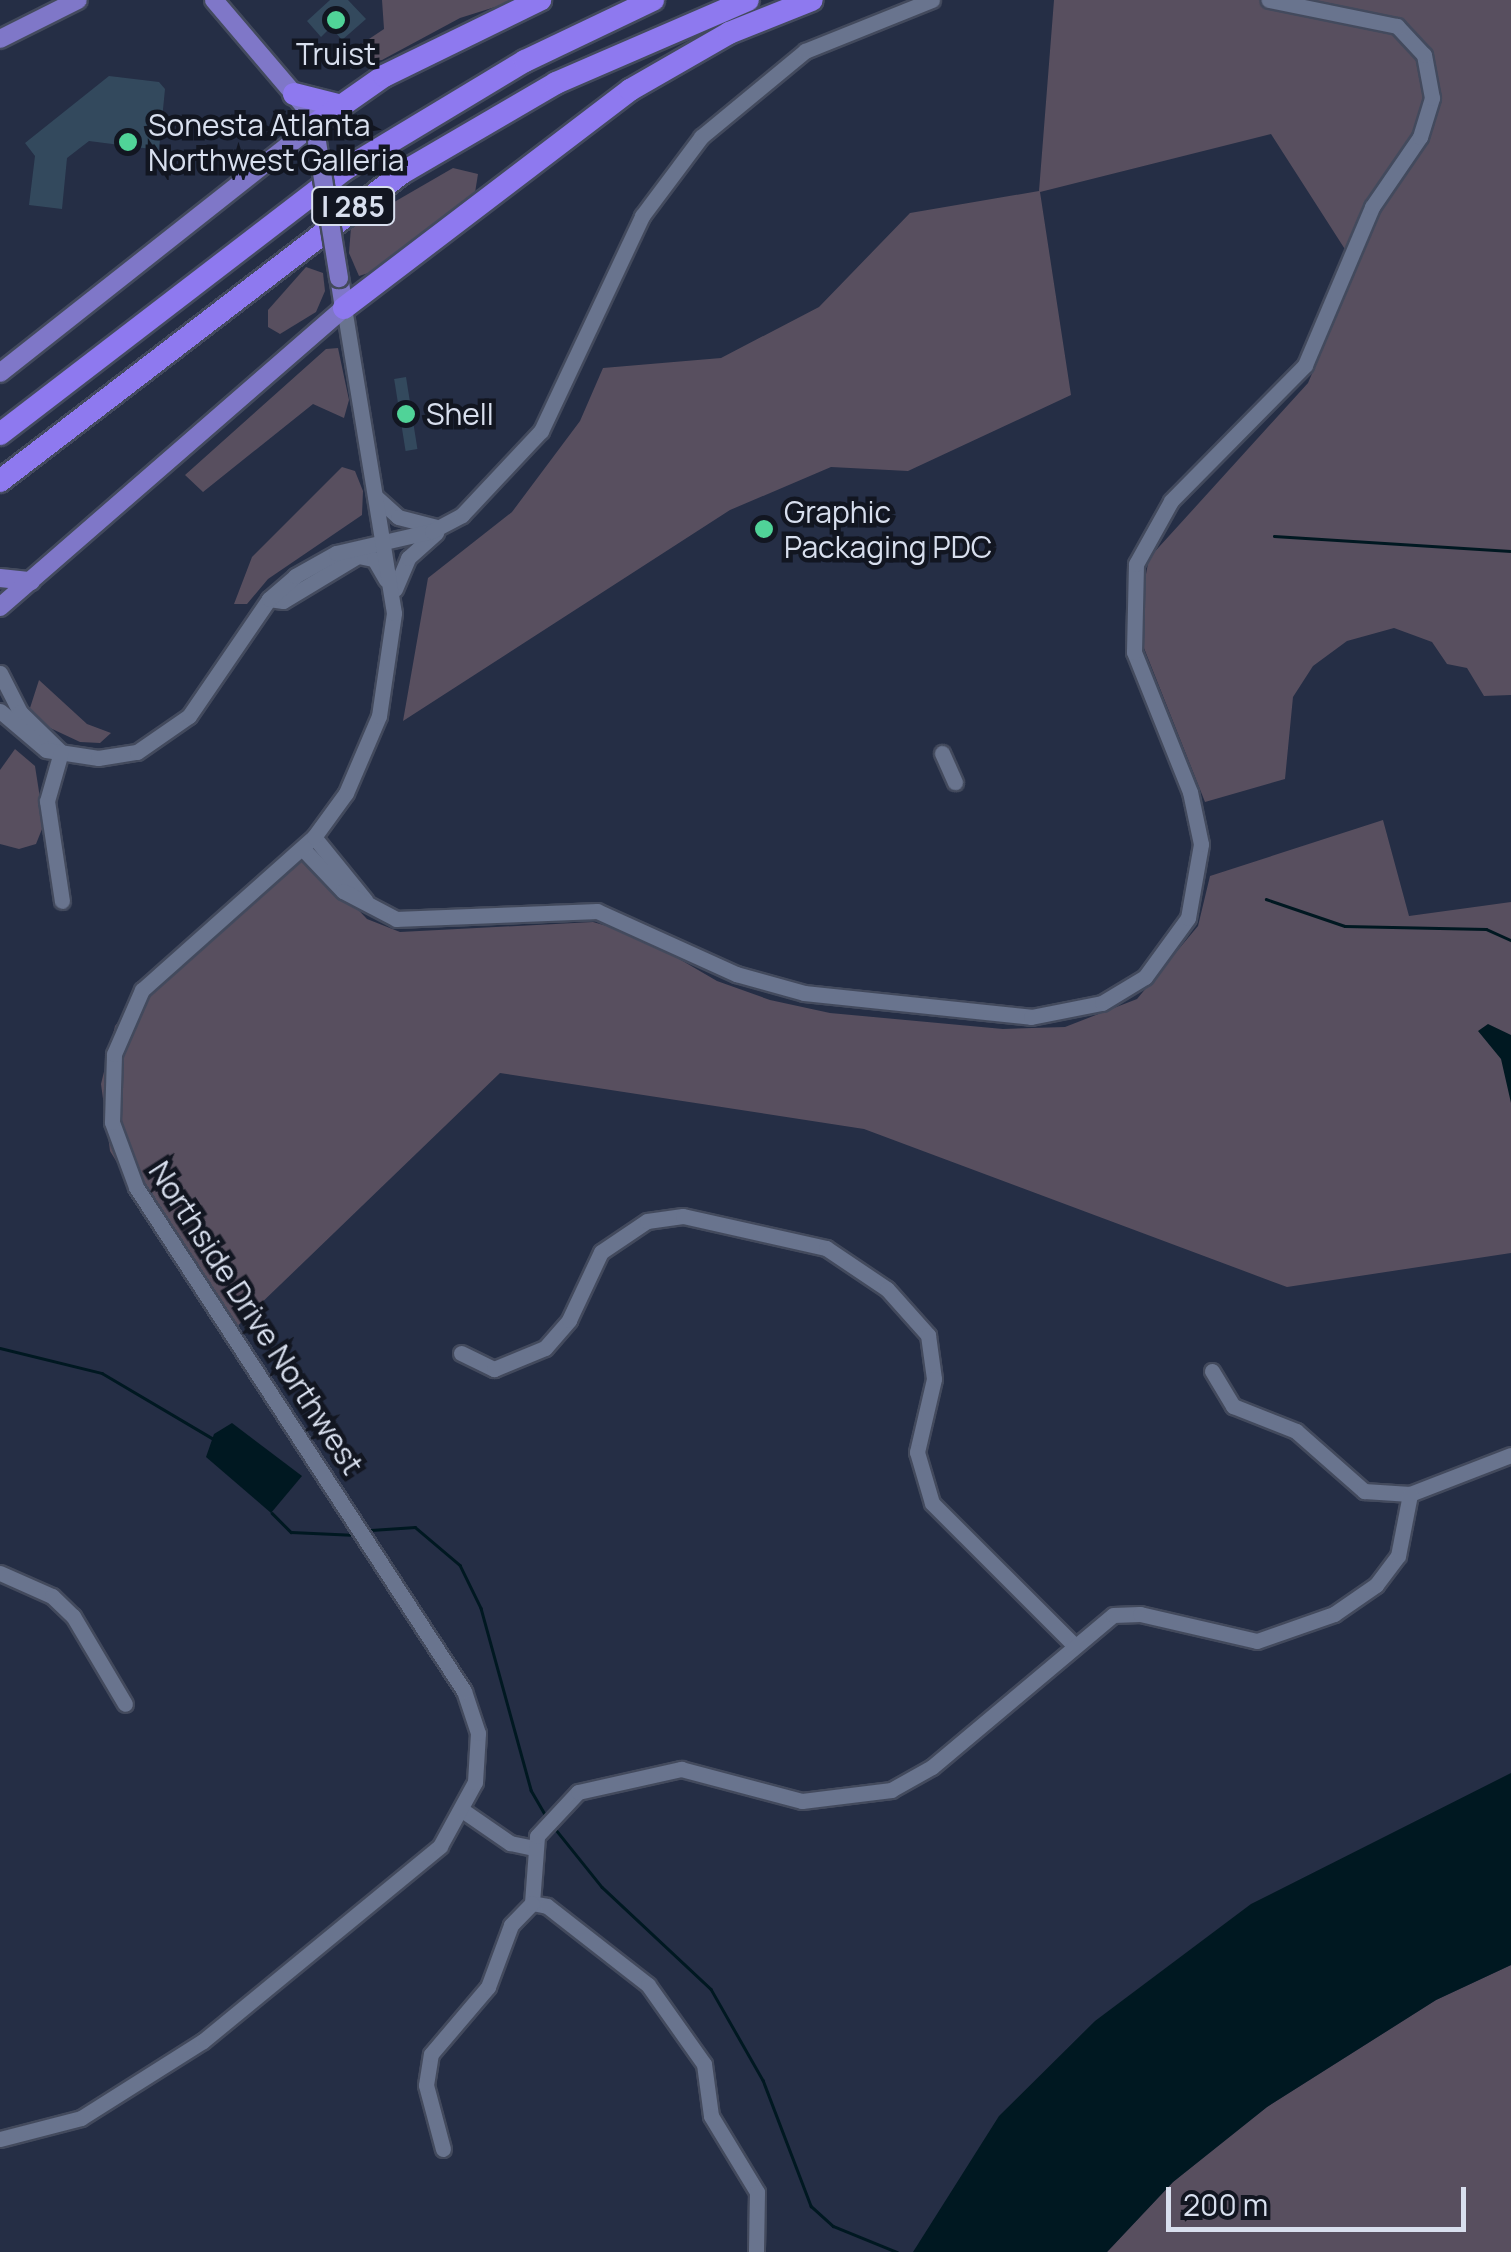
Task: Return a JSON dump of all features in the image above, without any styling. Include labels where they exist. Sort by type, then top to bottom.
[{"type":"highway","points":[[315,133],[342,106],[458,36],[540,0]]},
{"type":"highway","name":"I 285","points":[[0,434],[344,170],[525,61],[653,0]]},
{"type":"highway","name":"I 285","points":[[0,482],[402,173],[556,82],[748,0]]},
{"type":"highway","points":[[344,308],[630,90],[696,49],[812,0]]},
{"type":"highway","points":[[294,94],[342,106]]},
{"type":"main road","points":[[0,39],[78,0]]},
{"type":"main road","name":"Northside Drive Northwest","points":[[214,0],[294,94],[315,133],[344,308]]},
{"type":"main road","points":[[0,373],[315,133]]},
{"type":"main road","points":[[1,608],[344,308]]},
{"type":"main road","points":[[0,578],[31,582]]},
{"type":"street","points":[[392,598],[408,558],[489,493],[540,431],[642,216],[711,127],[804,51],[932,0]]},
{"type":"street","points":[[309,843],[368,905],[413,921],[596,911],[765,984],[986,1017],[1086,1008],[1159,963],[1194,902],[1201,844],[1190,792],[1134,652],[1136,564],[1170,501],[1306,365],[1372,207],[1420,137],[1432,98],[1424,55],[1397,26],[1269,0]]},
{"type":"street","name":"Northside Drive Northwest","points":[[344,308],[392,598],[386,685],[369,746],[309,843],[142,990],[114,1054],[112,1122],[136,1187],[464,1691],[479,1750],[466,1812]]},
{"type":"street","points":[[374,494],[398,516],[443,527]]},
{"type":"street","points":[[0,711],[34,744],[62,752],[111,758],[162,740],[189,716],[269,599],[320,561],[443,527]]},
{"type":"street","points":[[269,599],[283,601],[358,556],[374,559],[392,598]]},
{"type":"street","points":[[0,672],[20,712],[62,752]]},
{"type":"street","points":[[62,752],[47,801],[62,901]]},
{"type":"street","points":[[942,753],[956,782]]},
{"type":"street","points":[[461,1353],[494,1369],[545,1348],[569,1320],[600,1252],[646,1220],[683,1216],[826,1248],[887,1288],[928,1336],[934,1379],[918,1452],[933,1504],[1073,1644]]},
{"type":"street","points":[[1212,1371],[1233,1406],[1296,1431],[1350,1484],[1410,1494],[1511,1456]]},
{"type":"street","points":[[443,2149],[426,2084],[431,2054],[488,1987],[510,1925],[532,1903],[534,1848],[560,1804],[648,1770],[718,1775],[820,1802],[891,1790],[932,1767],[1101,1620],[1126,1613],[1240,1640],[1308,1629],[1389,1570],[1404,1543],[1410,1494]]},
{"type":"street","points":[[0,1573],[52,1596],[73,1616],[125,1704]]},
{"type":"street","points":[[0,2139],[80,2118],[168,2066],[440,1846],[466,1812],[510,1843],[534,1848]]},
{"type":"street","points":[[532,1903],[547,1906],[648,1985],[704,2064],[710,2116],[757,2192],[756,2252]]},
{"type":"shaded area","points":[[382,0],[517,0],[460,18],[382,60],[350,64],[351,51],[384,29]]},
{"type":"shaded area","points":[[1054,0],[1511,0],[1511,695],[1484,696],[1467,668],[1447,664],[1432,642],[1394,628],[1347,641],[1313,666],[1293,697],[1285,779],[1205,802],[1136,628],[1149,558],[1308,383],[1357,268],[1271,134],[1040,192],[1071,395],[908,471],[831,467],[730,510],[403,721],[428,578],[512,512],[580,421],[603,368],[721,358],[819,307],[910,213],[1039,191]]},
{"type":"shaded area","points":[[453,168],[478,174],[474,199],[381,269],[359,276],[349,253],[351,227]]},
{"type":"shaded area","points":[[306,267],[323,273],[325,291],[316,312],[280,334],[268,327],[268,310]]},
{"type":"shaded area","points":[[338,348],[349,400],[344,418],[313,404],[203,492],[185,475],[326,349]]},
{"type":"shaded area","points":[[342,467],[355,471],[363,491],[362,515],[268,579],[247,604],[234,604],[252,557]]},
{"type":"shaded area","points":[[39,680],[87,724],[111,733],[100,743],[80,742],[48,727],[29,711]]},
{"type":"shaded area","points":[[15,749],[35,766],[44,824],[36,844],[19,849],[0,844],[0,770]]},
{"type":"shaded area","points":[[1383,820],[1409,916],[1511,902],[1511,1253],[1287,1287],[864,1129],[500,1073],[224,1339],[110,1151],[101,1084],[115,1026],[156,972],[304,853],[367,919],[400,932],[593,922],[638,935],[717,981],[770,1000],[830,1013],[1003,1029],[1065,1027],[1137,999],[1198,926],[1210,876]]},
{"type":"shaded area","points":[[1511,1965],[1511,2252],[1107,2252],[1173,2182],[1267,2107],[1436,2000]]},
{"type":"water","points":[[1488,1024],[1511,1035],[1511,1103],[1501,1059],[1478,1031]]},
{"type":"water","points":[[232,1423],[302,1476],[271,1513],[206,1457],[214,1434]]},
{"type":"water","points":[[1511,1773],[1511,1965],[1436,2000],[1267,2107],[1173,2182],[1107,2252],[913,2252],[999,2116],[1095,2021],[1251,1904]]},
{"type":"building","name":"Truist","points":[[330,0],[348,0],[366,19],[342,40],[331,27],[321,37],[307,21]]},
{"type":"building","name":"Sonesta Atlanta Northwest Galleria","points":[[109,76],[159,82],[165,89],[159,150],[89,141],[67,158],[62,209],[29,205],[35,156],[25,143]]},
{"type":"building","name":"Shell","points":[[406,377],[417,449],[406,451],[394,379]]},
{"type":"waterway","points":[[1274,536],[1511,551]]},
{"type":"waterway","points":[[1266,899],[1345,926],[1486,929],[1511,940]]},
{"type":"waterway","points":[[0,1348],[102,1373],[212,1438]]},
{"type":"waterway","points":[[272,1513],[291,1532],[356,1535]]},
{"type":"waterway","points":[[371,1530],[415,1527],[460,1565],[481,1608],[531,1790],[546,1816]]},
{"type":"waterway","points":[[553,1826],[602,1887],[711,1989],[763,2080],[811,2206],[833,2226],[897,2252]]},
{"type":"place","name":"Truist","points":[[336,20]]},
{"type":"place","name":"Sonesta Atlanta Northwest Galleria","points":[[128,142]]},
{"type":"place","name":"Shell","points":[[406,414]]},
{"type":"place","name":"Graphic Packaging PDC","points":[[764,529]]}]
